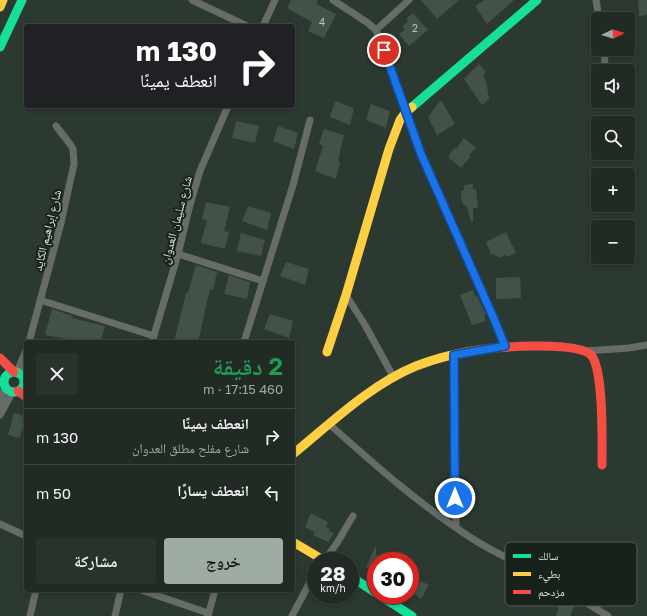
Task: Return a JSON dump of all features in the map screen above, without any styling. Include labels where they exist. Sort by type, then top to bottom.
[{"type":"street","points":[[0,8],[3,0]]},
{"type":"street","points":[[0,47],[22,0]]},
{"type":"street","points":[[192,0],[243,24]]},
{"type":"street","points":[[264,24],[275,0]]},
{"type":"street","points":[[333,0],[376,30],[421,154],[505,346]]},
{"type":"street","points":[[376,30],[409,0]]},
{"type":"street","points":[[327,352],[398,124],[405,113],[537,0]]},
{"type":"street","points":[[596,0],[598,12]]},
{"type":"street","name":"شارع سليمان العدوان","points":[[153,339],[178,254],[200,170],[227,108]]},
{"type":"street","points":[[245,340],[293,185],[310,120]]},
{"type":"street","name":"شارع إبراهيم الكايد","points":[[30,340],[61,222],[74,164],[73,149],[56,126]]},
{"type":"street","points":[[178,254],[263,281]]},
{"type":"street","points":[[346,295],[365,325],[394,378]]},
{"type":"street","points":[[40,300],[153,339]]},
{"type":"street","points":[[295,452],[358,402],[394,378],[428,362],[454,355],[505,346],[565,348],[585,351],[629,348],[647,345]]},
{"type":"street","points":[[585,351],[595,360],[598,369],[601,410],[602,465]]},
{"type":"street","points":[[454,355],[456,527]]},
{"type":"street","points":[[0,358],[21,378]]},
{"type":"street","points":[[0,415],[16,391],[22,387],[21,378],[24,361]]},
{"type":"street","points":[[0,404],[3,380],[8,374],[21,378]]},
{"type":"street","points":[[3,380],[8,390],[16,391],[24,397]]},
{"type":"street","points":[[329,424],[414,497],[456,527],[505,558]]},
{"type":"street","points":[[330,552],[353,516]]},
{"type":"street","points":[[0,524],[24,535]]},
{"type":"street","points":[[295,543],[309,552]]},
{"type":"street","points":[[292,616],[307,588]]},
{"type":"street","points":[[30,616],[36,592]]},
{"type":"street","points":[[115,616],[121,592]]},
{"type":"street","points":[[147,592],[208,614],[214,592]]},
{"type":"street","points":[[392,604],[407,615]]},
{"type":"street","points":[[591,606],[608,616]]},
{"type":"building","points":[[291,0],[318,0],[316,4],[336,14],[324,38],[308,31],[312,22],[287,8]]},
{"type":"building","points":[[421,0],[459,0],[437,19]]},
{"type":"building","points":[[484,0],[514,0],[487,24],[475,6]]},
{"type":"building","points":[[638,0],[647,0],[647,15],[639,16]]},
{"type":"building","points":[[413,13],[428,30],[409,46],[399,34],[405,30],[402,26],[408,22],[406,19]]},
{"type":"building","points":[[479,64],[486,72],[483,77],[486,80],[489,99],[482,105],[464,79]]},
{"type":"building","points":[[441,100],[455,124],[437,135],[428,117]]},
{"type":"building","points":[[335,101],[354,108],[350,125],[330,117]]},
{"type":"building","points":[[371,104],[390,111],[386,128],[366,120]]},
{"type":"building","points":[[236,121],[259,126],[255,143],[232,138]]},
{"type":"building","points":[[278,126],[298,133],[294,149],[273,141]]},
{"type":"building","points":[[324,129],[344,135],[338,161],[340,162],[336,179],[315,171],[323,146],[319,144]]},
{"type":"building","points":[[464,138],[476,148],[469,155],[471,156],[461,168],[448,157]]},
{"type":"building","points":[[473,184],[473,189],[476,189],[478,208],[473,208],[473,222],[471,222],[467,207],[462,203],[461,191],[464,190],[464,185]]},
{"type":"building","points":[[206,202],[230,207],[224,231],[229,232],[225,249],[201,243],[207,220],[202,219]]},
{"type":"building","points":[[248,206],[271,213],[267,230],[242,221]]},
{"type":"building","points":[[506,232],[516,253],[507,257],[505,255],[500,258],[491,254],[486,242]]},
{"type":"building","points":[[241,233],[265,240],[261,256],[237,251]]},
{"type":"building","points":[[286,262],[309,269],[305,285],[280,276]]},
{"type":"building","points":[[196,265],[217,272],[213,290],[210,289],[198,340],[174,340],[186,293],[188,293]]},
{"type":"building","points":[[229,275],[250,282],[247,299],[224,294]]},
{"type":"building","points":[[520,277],[521,298],[496,299],[496,278]]},
{"type":"building","points":[[473,290],[486,315],[484,316],[486,321],[472,325],[460,295]]},
{"type":"building","points":[[52,309],[73,316],[72,318],[105,326],[102,340],[73,340],[45,335]]},
{"type":"building","points":[[270,314],[293,321],[289,338],[264,329]]},
{"type":"building","points":[[14,413],[24,416],[24,423],[20,438],[8,435]]},
{"type":"building","points":[[311,513],[328,522],[326,527],[330,529],[329,531],[334,533],[328,542],[313,535],[315,532],[305,527]]},
{"type":"building","points":[[376,545],[376,552],[373,552]]},
{"type":"building","points":[[421,581],[429,585],[421,599],[419,598],[419,582],[421,583]]},
{"type":"building","points":[[559,606],[574,606],[570,616],[556,616]]},
{"type":"traffic: fast","points":[[0,47],[22,0]]},
{"type":"traffic: fast","points":[[412,107],[537,0]]},
{"type":"traffic: fast","points":[[14,372],[21,375],[24,382],[21,389],[14,392],[7,389],[4,382],[7,375],[14,372]]},
{"type":"traffic: fast","points":[[359,582],[367,587]]},
{"type":"traffic: fast","points":[[393,604],[412,616]]},
{"type":"traffic: slow","points":[[0,7],[3,0]]},
{"type":"traffic: slow","points":[[327,352],[346,295],[389,149],[400,120],[412,107]]},
{"type":"traffic: slow","points":[[295,452],[336,418],[383,383],[416,366],[451,355],[472,351]]},
{"type":"traffic: slow","points":[[295,543],[310,552]]},
{"type":"traffic: jam","points":[[472,351],[498,348],[554,346],[584,351],[592,356],[599,377],[602,425],[602,465]]},
{"type":"traffic: jam","points":[[0,358],[14,372]]},
{"type":"traffic: jam","points":[[18,391],[24,396]]},
{"type":"route","points":[[384,50],[405,113],[421,154],[505,346],[454,355],[456,449],[455,498]]}]
